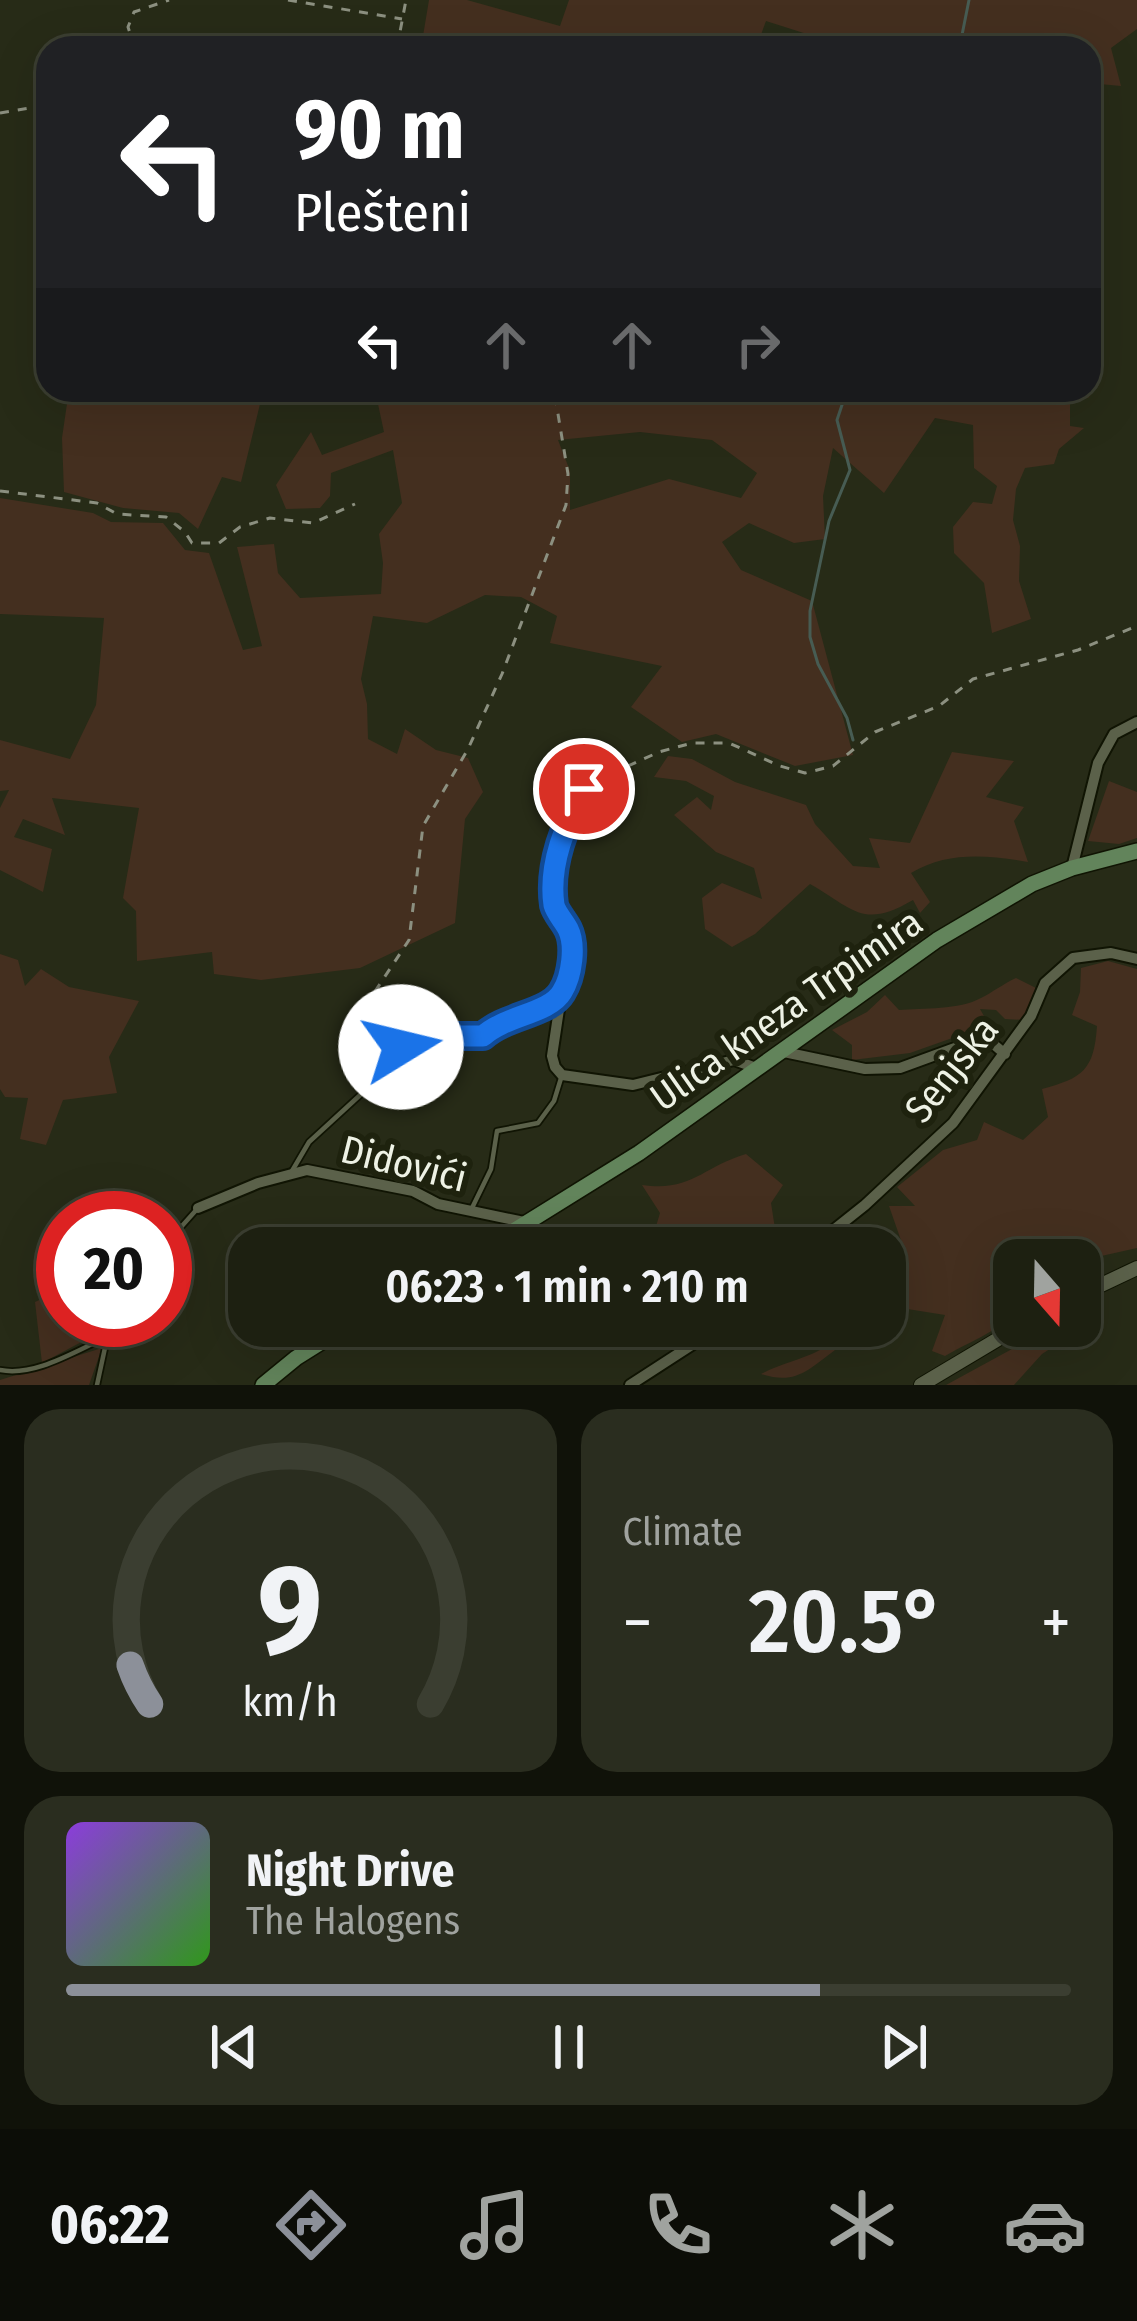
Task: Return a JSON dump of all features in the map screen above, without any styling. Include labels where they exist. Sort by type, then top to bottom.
[{"type":"main road","name":"Ulica kneza Trpimira","points":[[523,1227],[639,1154],[937,940],[1032,884],[1137,851]]},
{"type":"main road","points":[[263,1385],[314,1347]]},
{"type":"street","points":[[1072,868],[1098,763],[1114,734],[1137,722]]},
{"type":"street","points":[[584,789],[560,834],[554,907],[571,934],[571,971],[561,996],[552,1056],[555,1067],[562,1075],[633,1085],[734,1060],[759,1069]]},
{"type":"street","name":"Senjska","points":[[837,1227],[953,1123],[1031,1016],[1046,982],[1073,958],[1111,953],[1137,959]]},
{"type":"street","points":[[784,1052],[865,1069],[900,1068],[985,1037],[1005,1054]]},
{"type":"street","name":"Didovići","points":[[198,1208],[258,1183],[307,1170],[412,1191],[438,1204],[530,1223]]},
{"type":"street","points":[[1101,1285],[1137,1268]]},
{"type":"street","points":[[921,1385],[993,1342]]},
{"type":"street","points":[[630,1385],[689,1347]]},
{"type":"lane","points":[[289,1175],[309,1142],[370,1086],[385,1060],[420,1036],[483,1036],[498,1022],[535,1012],[561,996]]},
{"type":"lane","points":[[471,1211],[491,1169],[497,1131],[538,1123],[554,1101],[562,1075]]},
{"type":"lane","points":[[192,1215],[198,1208]]},
{"type":"lane","points":[[0,1370],[38,1367],[84,1347]]},
{"type":"lane","points":[[97,1385],[105,1347]]},
{"type":"path","points":[[131,36],[128,26],[134,12],[169,0]]},
{"type":"path","points":[[288,0],[402,19]]},
{"type":"path","points":[[341,9],[344,0]]},
{"type":"path","points":[[399,36],[406,0]]},
{"type":"path","points":[[0,113],[36,107]]},
{"type":"path","points":[[385,1060],[384,1038],[362,1023],[368,1002],[410,940],[423,826],[490,700],[566,505],[568,474],[556,402]]},
{"type":"path","points":[[0,490],[97,503],[117,514],[166,517],[192,543],[219,543],[240,527],[270,518],[313,523],[355,503]]},
{"type":"path","points":[[584,789],[599,777],[692,743],[729,743],[806,773],[833,766],[875,732],[939,706],[973,679],[1078,650],[1137,626]]},
{"type":"shaded area","points":[[429,0],[467,0],[560,26],[569,0],[1137,0],[1137,29],[1111,48],[1121,86],[1101,84],[1101,36],[810,36],[766,21],[760,36],[423,36]]},
{"type":"shaded area","points":[[67,402],[261,402],[241,482],[222,477],[198,529],[179,513],[123,508],[64,492],[62,438]]},
{"type":"shaded area","points":[[378,402],[1070,402],[1070,426],[1084,428],[1059,449],[1054,464],[1025,468],[1016,489],[1013,520],[1020,546],[1019,581],[1031,619],[992,633],[984,583],[954,553],[953,527],[973,502],[992,504],[997,486],[974,468],[973,425],[935,418],[884,493],[833,448],[823,496],[825,539],[794,543],[749,523],[722,542],[741,570],[812,601],[853,755],[795,766],[716,734],[682,742],[631,707],[662,666],[550,643],[557,616],[521,597],[485,595],[427,623],[373,616],[361,679],[368,739],[397,754],[405,729],[436,750],[468,758],[483,792],[465,819],[455,923],[360,968],[261,980],[214,974],[212,952],[137,961],[136,911],[123,898],[139,808],[52,798],[65,835],[23,819],[14,837],[52,849],[43,892],[0,870],[0,808],[9,790],[0,791],[0,740],[70,759],[96,705],[104,618],[0,614],[0,498],[93,513],[111,522],[163,523],[185,550],[209,553],[243,650],[262,646],[237,547],[274,544],[278,573],[300,598],[381,594],[379,534],[402,503],[393,450],[331,473],[330,496],[320,508],[286,509],[276,485],[311,432],[322,455],[384,432]],"holes":[[[640,432],[712,440],[757,473],[741,498],[669,479],[570,510],[570,471],[558,440]]]},
{"type":"shaded area","points":[[952,752],[1014,761],[986,797],[1024,807],[1014,821],[1028,862],[968,857],[925,866],[911,873],[930,902],[920,913],[913,900],[882,913],[860,913],[810,884],[755,934],[732,947],[705,929],[702,898],[722,883],[762,899],[754,868],[716,852],[674,815],[697,797],[711,810],[714,796],[686,781],[654,777],[668,756],[692,759],[735,782],[806,805],[815,824],[853,866],[880,868],[869,838],[910,843]]},
{"type":"shaded area","points":[[1109,781],[1137,792],[1137,838],[1119,844],[1088,841]]},
{"type":"shaded area","points":[[0,954],[18,960],[25,986],[41,969],[69,987],[139,1001],[109,1057],[117,1093],[63,1100],[46,1145],[20,1139],[28,1098],[5,1097],[0,1089]]},
{"type":"shaded area","points":[[1108,961],[1137,969],[1137,1248],[1101,1256],[1101,1239],[993,1239],[993,1330],[945,1356],[932,1351],[945,1315],[906,1309],[906,1227],[896,1227],[889,1206],[915,1206],[897,1187],[943,1150],[977,1140],[984,1122],[1023,1140],[1048,1117],[1042,1089],[1077,1076],[1093,1053],[1097,1026],[1072,1015],[1081,968]]},
{"type":"shaded area","points":[[1016,978],[1036,988],[1024,1020],[1005,1019],[996,1010],[980,1009],[989,1025],[910,1053],[852,1060],[852,1045],[832,1030],[867,1012],[885,995],[899,1010],[952,1007],[981,998]]},
{"type":"shaded area","points":[[746,1154],[783,1185],[771,1203],[775,1227],[656,1227],[660,1213],[642,1185],[685,1182]]},
{"type":"shaded area","points":[[40,1347],[72,1347],[42,1363]]},
{"type":"shaded area","points":[[1016,1347],[1053,1347],[1014,1385],[946,1385]]},
{"type":"shaded area","points":[[102,1348],[89,1385],[0,1385],[0,1380]]},
{"type":"shaded area","points":[[820,1350],[835,1350],[792,1377],[761,1374],[776,1367]]},
{"type":"waterway","points":[[963,36],[969,0]]},
{"type":"waterway","points":[[843,402],[837,420],[850,470],[829,521],[810,611],[810,637],[853,740]]},
{"type":"route","points":[[401,1047],[420,1036],[483,1036],[498,1022],[535,1012],[561,996],[571,971],[571,934],[554,907],[560,834],[584,789]]}]
